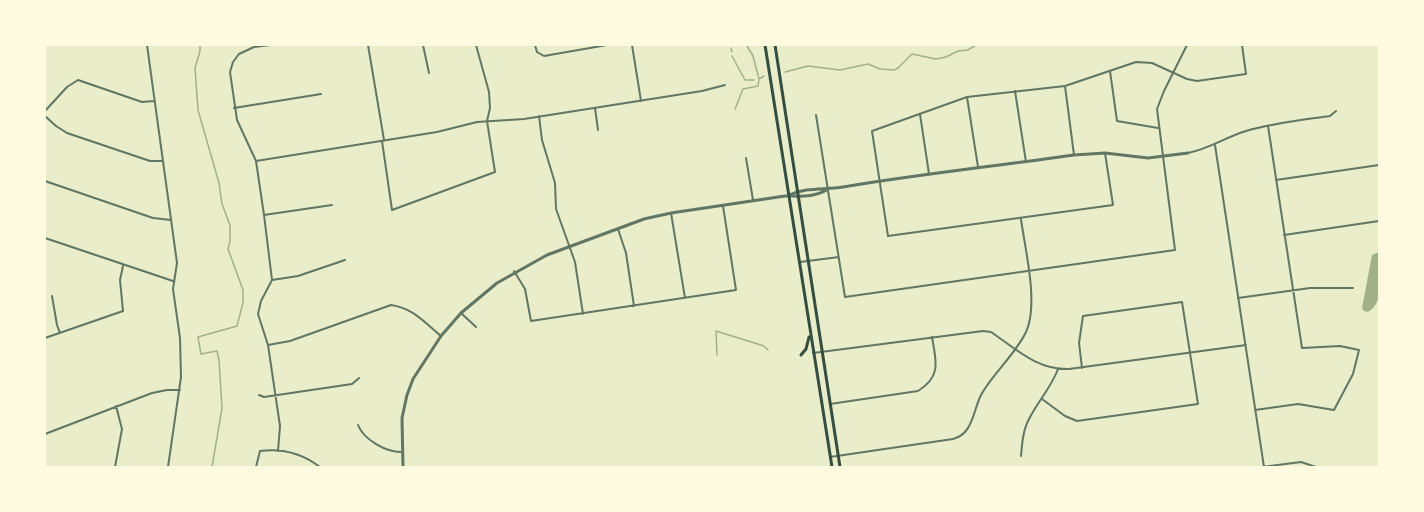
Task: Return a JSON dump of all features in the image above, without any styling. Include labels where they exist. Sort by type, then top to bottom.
[{"type":"main road","points":[[765,45],[832,467]]},
{"type":"main road","points":[[775,45],[840,467]]},
{"type":"main road","points":[[766,58],[777,56]]},
{"type":"main road","points":[[801,355],[808,344],[809,329]]},
{"type":"street","points":[[147,45],[177,263],[174,297],[180,338],[180,390],[168,467]]},
{"type":"street","points":[[271,45],[245,51],[232,62],[230,79],[234,108],[241,131],[256,161],[264,215],[272,280],[261,301],[258,314],[268,345],[280,426],[278,450]]},
{"type":"street","points":[[368,45],[392,210],[495,172],[487,121],[490,108],[489,92],[476,45]]},
{"type":"street","points":[[423,45],[429,73]]},
{"type":"street","points":[[535,45],[537,52],[544,56],[607,45]]},
{"type":"street","points":[[632,45],[641,101]]},
{"type":"street","points":[[816,115],[845,297],[1175,250],[1157,109],[1187,45]]},
{"type":"street","points":[[1105,153],[1113,205],[888,236],[872,131],[967,97],[1065,86],[1136,62],[1152,63],[1187,79],[1197,81],[1246,74],[1242,45]]},
{"type":"street","points":[[1110,71],[1117,121],[1158,128]]},
{"type":"street","points":[[45,111],[67,87],[78,80],[141,102],[154,101]]},
{"type":"street","points":[[256,161],[383,141],[487,121],[595,108],[702,91],[725,85]]},
{"type":"street","points":[[1065,86],[1074,155]]},
{"type":"street","points":[[1015,91],[1026,162]]},
{"type":"street","points":[[234,108],[321,94]]},
{"type":"street","points":[[967,97],[978,167]]},
{"type":"street","points":[[595,108],[598,130]]},
{"type":"street","points":[[789,196],[798,191],[828,189],[1074,155],[1105,153],[1148,158],[1163,157],[1215,145],[1243,132],[1330,116],[1336,111]]},
{"type":"street","points":[[920,114],[929,175]]},
{"type":"street","points":[[45,116],[67,133],[150,161],[163,161]]},
{"type":"street","points":[[538,116],[542,140],[555,183],[556,209],[575,262],[582,314]]},
{"type":"street","points":[[1255,410],[1298,404],[1334,410],[1353,374],[1359,350],[1340,346],[1302,348],[1268,126]]},
{"type":"street","points":[[1215,145],[1263,467],[1302,462],[1316,467]]},
{"type":"street","points":[[746,158],[754,201]]},
{"type":"street","points":[[1276,180],[1379,165]]},
{"type":"street","points":[[45,181],[153,218],[171,219]]},
{"type":"street","points":[[403,467],[402,418],[407,394],[429,352],[461,313],[514,272],[569,246],[618,228],[671,213],[789,196],[820,194],[828,189]]},
{"type":"street","points":[[264,215],[332,205]]},
{"type":"street","points":[[514,272],[525,289],[531,321],[736,290],[723,206]]},
{"type":"street","points":[[671,213],[685,298]]},
{"type":"street","points":[[830,456],[958,438],[969,427],[982,394],[1025,333],[1030,320],[1032,304],[1020,219]]},
{"type":"street","points":[[1284,235],[1379,221]]},
{"type":"street","points":[[618,228],[626,253],[634,306]]},
{"type":"street","points":[[45,238],[174,282]]},
{"type":"street","points":[[799,262],[838,257]]},
{"type":"street","points":[[272,280],[298,276],[345,260]]},
{"type":"street","points":[[45,339],[123,311],[120,280],[124,265]]},
{"type":"street","points":[[1238,298],[1310,288],[1353,288]]},
{"type":"street","points":[[52,296],[60,333]]},
{"type":"street","points":[[1042,399],[1065,416],[1077,421],[1198,404],[1182,302],[1083,316],[1079,343],[1082,368]]},
{"type":"street","points":[[268,345],[290,341],[391,305],[414,312],[441,336]]},
{"type":"street","points":[[461,313],[476,327]]},
{"type":"street","points":[[813,353],[983,331],[991,332],[1036,363],[1058,369],[1082,368],[1246,345]]},
{"type":"street","points":[[830,404],[918,391],[928,385],[936,366],[932,337]]},
{"type":"street","points":[[1021,456],[1028,420],[1053,382],[1058,369]]},
{"type":"street","points":[[259,395],[275,396],[352,384],[359,378]]},
{"type":"street","points":[[45,434],[158,391],[180,390]]},
{"type":"street","points":[[115,467],[122,429],[116,406]]},
{"type":"street","points":[[358,424],[361,431],[383,448],[392,452],[403,452]]},
{"type":"street","points":[[256,467],[260,451],[278,450],[295,453],[321,467]]},
{"type":"shaded area","points":[[1379,252],[1379,294],[1374,308],[1368,312],[1362,308],[1372,255]]},
{"type":"waterway","points":[[200,45],[195,68],[198,110],[219,183],[222,204],[230,225],[228,249],[243,290],[243,303],[237,326],[198,337],[201,354],[217,351],[219,360],[222,408],[212,467]]},
{"type":"waterway","points":[[785,72],[808,66],[840,70],[868,64],[880,69],[894,70],[912,54],[936,59],[968,50],[976,45]]},
{"type":"waterway","points":[[747,46],[753,56],[759,79],[764,76]]},
{"type":"waterway","points":[[731,48],[732,52]]},
{"type":"waterway","points":[[732,56],[745,80],[754,80]]},
{"type":"waterway","points":[[735,109],[743,89],[758,86],[759,79]]},
{"type":"waterway","points":[[717,355],[716,331],[764,346],[768,350]]}]
